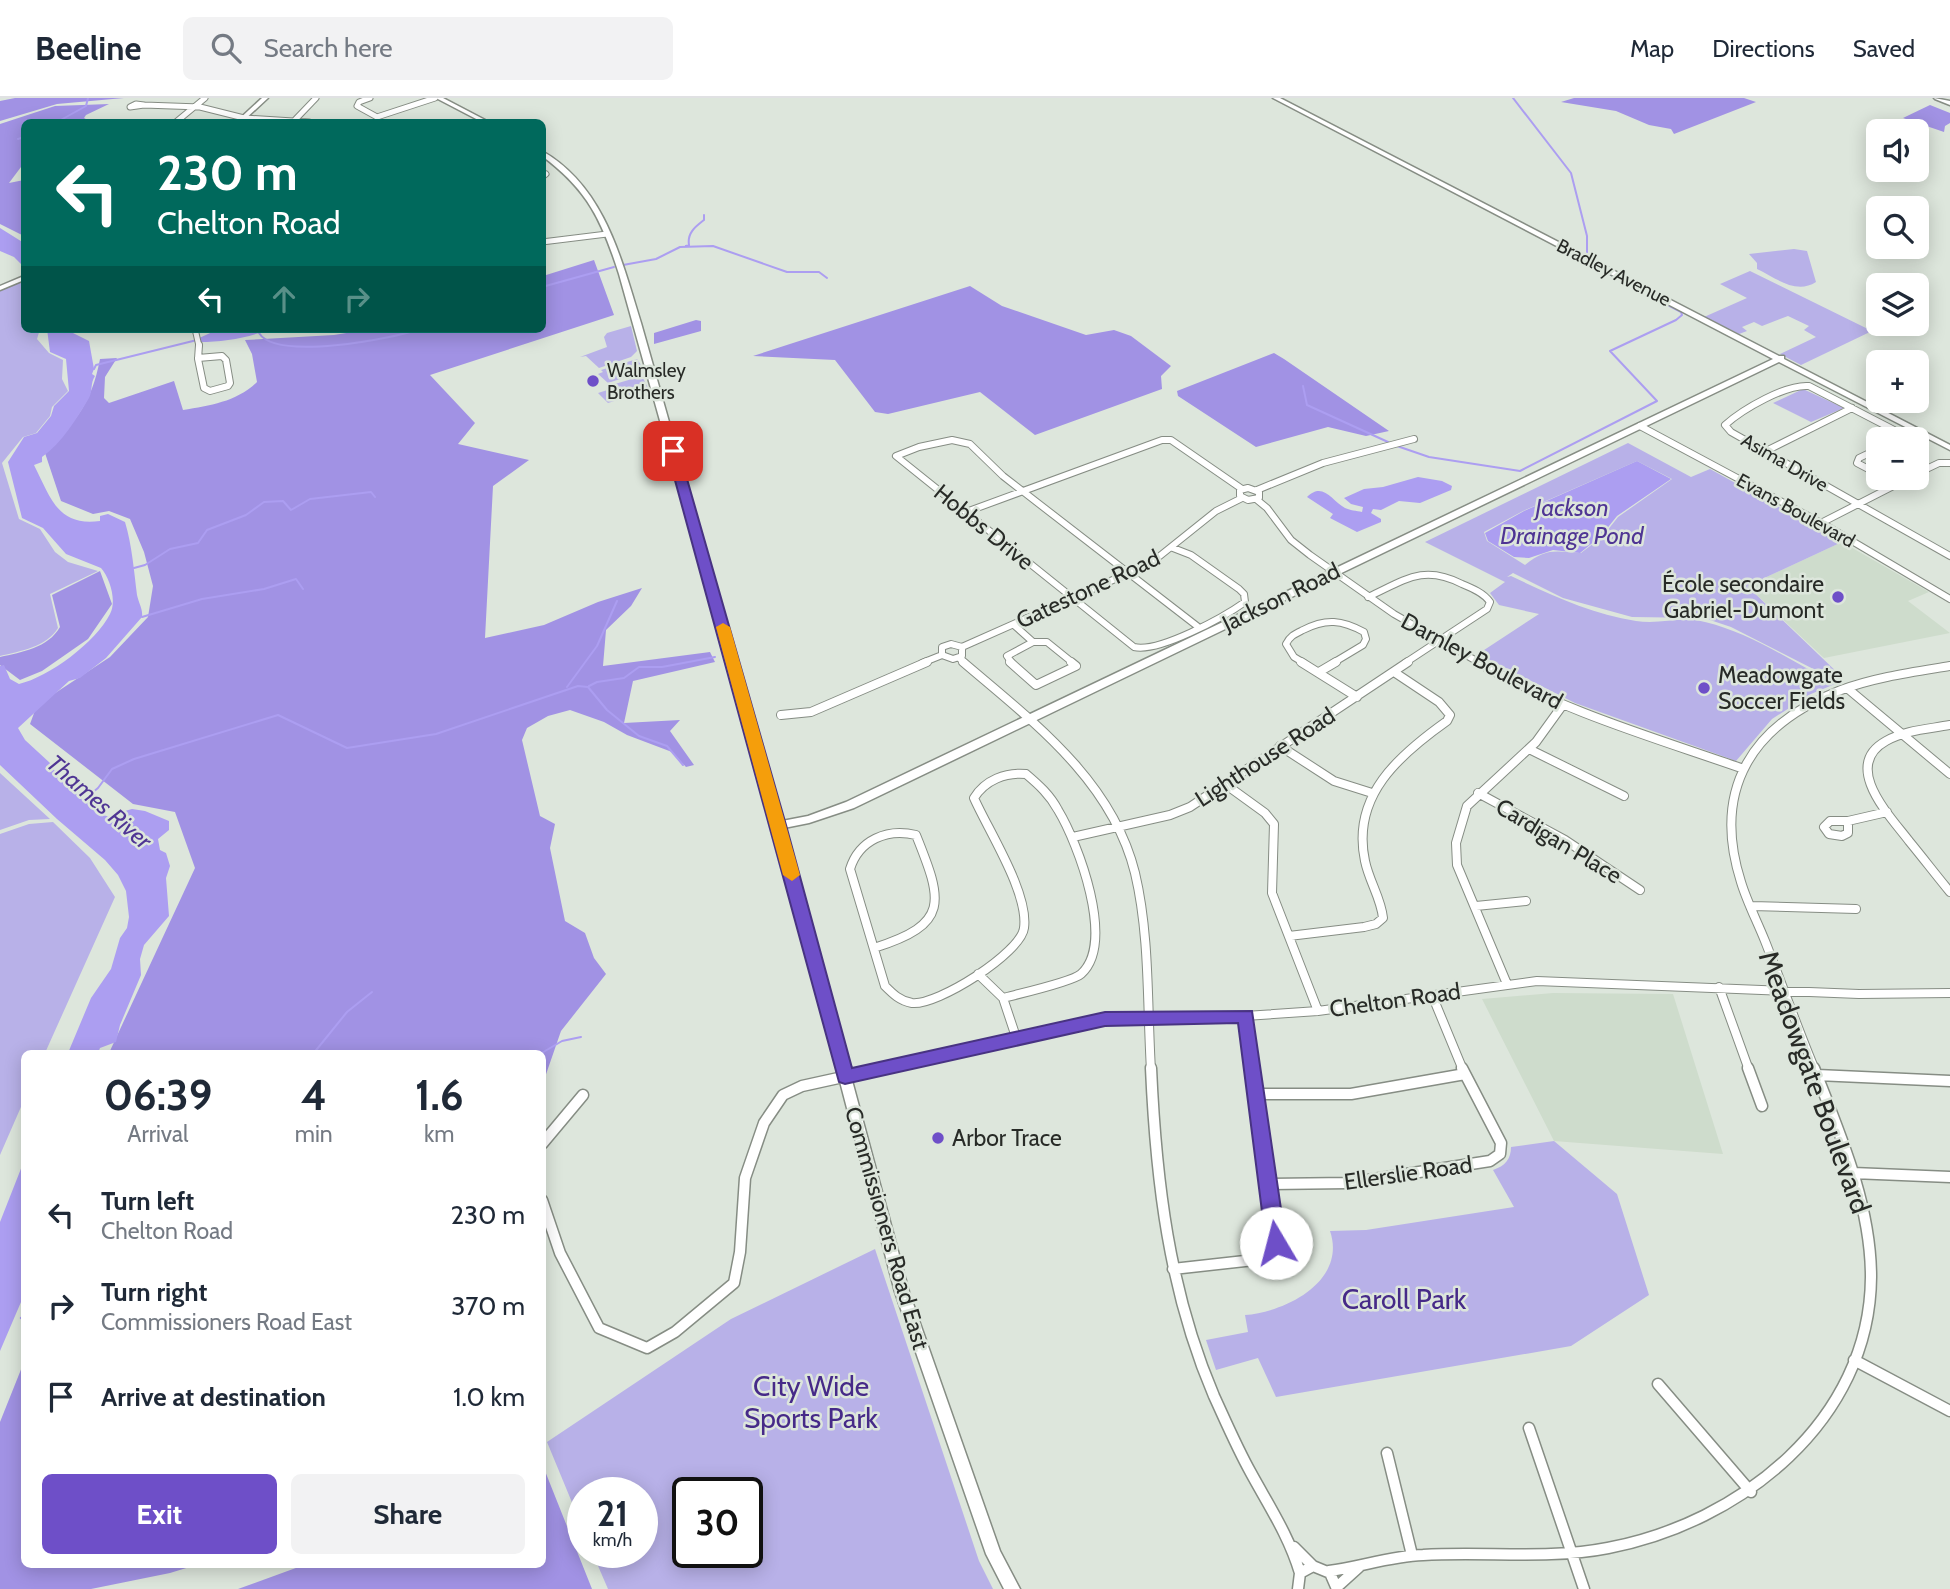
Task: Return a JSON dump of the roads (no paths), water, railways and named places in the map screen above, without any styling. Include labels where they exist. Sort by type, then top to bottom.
[{"type":"highway","points":[[1937,98],[1950,103]]},
{"type":"main road","points":[[243,119],[264,98]]},
{"type":"main road","points":[[436,98],[480,119]]},
{"type":"main road","name":"Bradley Avenue","points":[[1276,98],[1950,448]]},
{"type":"main road","name":"Commissioners Road East","points":[[546,156],[589,193],[607,234],[640,334],[778,825],[906,1305],[994,1554],[1012,1589]]},
{"type":"main road","points":[[0,288],[21,279]]},
{"type":"main road","name":"Jackson Road","points":[[778,825],[809,819],[850,805],[1781,358]]},
{"type":"street","points":[[159,98],[146,104],[192,107],[238,119]]},
{"type":"street","points":[[179,119],[205,98]]},
{"type":"street","points":[[296,119],[316,98]]},
{"type":"street","points":[[370,98],[359,102],[357,106],[376,119]]},
{"type":"street","points":[[381,119],[436,98]]},
{"type":"street","points":[[546,242],[607,234]]},
{"type":"street","points":[[198,333],[200,343],[198,358],[206,391],[216,391],[228,386],[230,383],[226,360],[222,356],[198,358]]},
{"type":"street","name":"Asima Drive","points":[[1888,427],[1809,386],[1795,385],[1725,422],[1726,428],[1950,555]]},
{"type":"street","points":[[1766,451],[1852,408]]},
{"type":"street","name":"Evans Boulevard","points":[[1640,426],[1821,523],[1950,599]]},
{"type":"street","points":[[966,512],[1162,440],[1171,440],[1242,489],[1258,490],[1323,463],[1414,439]]},
{"type":"street","name":"Hobbs Drive","points":[[1020,490],[970,444],[960,440],[919,447],[896,456],[1136,649],[1150,648],[1197,626]]},
{"type":"street","name":"Asima Drive","points":[[1866,455],[1859,458],[1857,463],[1866,468]]},
{"type":"street","points":[[1929,468],[1939,463],[1950,463]]},
{"type":"street","points":[[1242,489],[1239,492],[1242,498],[1256,499],[1260,496],[1258,490]]},
{"type":"street","points":[[1020,490],[1197,626],[1241,605],[1246,598],[1239,589],[1191,555],[1173,548]]},
{"type":"street","points":[[1821,523],[1885,490]]},
{"type":"street","name":"Gatestone Road","points":[[962,647],[1151,564],[1216,511],[1242,498]]},
{"type":"street","name":"Darnley Boulevard","points":[[1256,499],[1267,508],[1291,540],[1368,597],[1524,689],[1562,706],[1741,768]]},
{"type":"street","name":"Lighthouse Road","points":[[1073,837],[1170,815],[1190,807],[1440,641],[1487,609],[1490,603],[1486,596],[1435,571],[1419,572],[1368,597]]},
{"type":"street","points":[[1319,672],[1363,645],[1366,639],[1364,632],[1343,622],[1328,620],[1289,638],[1286,644],[1294,657],[1357,697]]},
{"type":"street","points":[[1014,625],[1033,642],[1047,642],[1076,666],[1036,685],[1008,660],[1007,656],[1033,642]]},
{"type":"street","points":[[955,644],[962,647],[964,654],[950,659],[942,655],[941,649],[945,645],[955,644]]},
{"type":"street","points":[[782,715],[811,712],[942,655]]},
{"type":"street","points":[[959,657],[1059,747],[1084,775],[1118,826],[1133,864],[1144,914],[1158,1189],[1173,1269],[1184,1313],[1215,1402],[1292,1545],[1300,1573],[1297,1589]]},
{"type":"street","name":"Meadowgate Boulevard","points":[[1329,1571],[1412,1556],[1572,1553],[1610,1548],[1692,1523],[1751,1492],[1780,1470],[1799,1450],[1839,1391],[1854,1360],[1866,1324],[1871,1264],[1867,1231],[1853,1172],[1741,882],[1731,835],[1734,790],[1741,768],[1764,739],[1807,703],[1878,677],[1950,666]]},
{"type":"street","points":[[1289,936],[1364,927],[1376,924],[1383,918],[1364,849],[1364,826],[1372,793],[1398,758],[1447,721],[1450,715],[1439,702],[1394,672]]},
{"type":"street","points":[[1847,688],[1950,774]]},
{"type":"street","points":[[1507,984],[1457,865],[1456,843],[1467,806],[1478,793],[1529,749],[1562,706]]},
{"type":"street","points":[[1950,725],[1884,740],[1871,752],[1866,765],[1867,780],[1874,796],[1950,892]]},
{"type":"street","points":[[1280,746],[1334,781],[1372,793]]},
{"type":"street","points":[[1529,749],[1624,796]]},
{"type":"street","points":[[874,948],[920,931],[933,917],[938,898],[916,835],[893,831],[861,846],[852,856],[850,869],[885,986],[891,993],[908,1002],[939,1000],[1013,946],[1022,935],[1022,909],[994,836],[974,798],[976,793],[1012,773],[1030,776],[1068,825],[1073,837],[1089,881],[1095,948],[1090,968],[1080,975],[1003,998]]},
{"type":"street","points":[[1225,784],[1265,813],[1273,824],[1272,893],[1318,1011]]},
{"type":"street","name":"Cardigan Place","points":[[1478,793],[1565,840],[1640,890]]},
{"type":"street","points":[[1848,821],[1887,812]]},
{"type":"street","points":[[1476,906],[1526,901]]},
{"type":"street","points":[[1752,906],[1856,909]]},
{"type":"street","points":[[978,974],[1003,998],[1016,1037]]},
{"type":"street","name":"Chelton Road","points":[[546,1212],[560,1253],[599,1328],[647,1348],[675,1332],[734,1283],[740,1252],[745,1178],[764,1123],[783,1095],[802,1086],[1105,1019],[1245,1016],[1318,1011],[1507,984],[1586,981],[1886,994],[1950,993]]},
{"type":"street","points":[[1719,987],[1762,1106]]},
{"type":"street","name":"Ellerslie Road","points":[[1267,1184],[1348,1183],[1490,1161],[1500,1154],[1501,1143],[1465,1074],[1432,995]]},
{"type":"street","points":[[1173,1269],[1254,1260],[1268,1255],[1276,1243],[1245,1016]]},
{"type":"street","points":[[1255,1094],[1351,1094],[1465,1074]]},
{"type":"street","points":[[1817,1075],[1950,1081]]},
{"type":"street","points":[[546,1139],[583,1095]]},
{"type":"street","points":[[1853,1172],[1950,1177]]},
{"type":"street","points":[[1854,1360],[1950,1411]]},
{"type":"street","points":[[1658,1384],[1751,1492]]},
{"type":"street","points":[[1529,1428],[1584,1589]]},
{"type":"street","points":[[1387,1453],[1412,1556]]},
{"type":"street","points":[[1292,1545],[1313,1566],[1329,1571],[1338,1588],[1359,1567]]},
{"type":"street","points":[[1300,1573],[1313,1566]]},
{"type":"water","points":[[0,228],[21,241],[21,264],[14,257],[0,251]]},
{"type":"water","points":[[48,333],[73,333],[89,341],[94,369],[92,374],[95,376],[89,398],[74,422],[56,445],[42,457],[42,462],[34,465],[51,498],[64,514],[85,522],[100,521],[100,516],[108,514],[125,522],[142,617],[106,658],[80,678],[69,681],[18,728],[25,740],[50,763],[56,773],[103,815],[117,819],[121,817],[121,812],[132,809],[145,811],[169,821],[169,830],[158,839],[160,850],[166,853],[170,866],[166,878],[169,916],[144,945],[140,959],[141,975],[120,1025],[116,1042],[99,1050],[69,1050],[91,998],[111,969],[120,938],[127,928],[129,917],[126,891],[118,875],[105,860],[0,765],[0,666],[4,665],[10,679],[19,684],[44,674],[70,657],[94,636],[110,614],[113,603],[110,584],[101,568],[66,554],[43,528],[22,518],[8,462],[24,437],[37,433],[51,416],[54,406],[69,391],[66,359],[50,352]]},
{"type":"water","points":[[210,333],[259,333],[222,341],[200,342],[197,339]]},
{"type":"water","name":"Jackson Drainage Pond","points":[[1637,461],[1671,479],[1617,516],[1601,536],[1580,553],[1553,550],[1529,558],[1514,557],[1488,541],[1485,533],[1524,511]]},
{"type":"water","points":[[1418,477],[1442,481],[1452,486],[1451,490],[1420,503],[1399,501],[1381,510],[1373,509],[1371,513],[1381,519],[1381,522],[1357,532],[1330,518],[1333,514],[1307,497],[1318,491],[1323,492],[1345,508],[1362,512],[1363,507],[1351,504],[1344,498],[1364,489],[1383,487]]},
{"type":"water","points":[[21,1169],[21,1302],[0,1351],[0,1222]]},
{"type":"waterway","points":[[63,119],[86,106],[88,98]]},
{"type":"waterway","points":[[1513,98],[1571,173],[1587,236],[1587,257]]},
{"type":"waterway","points":[[686,246],[689,245],[692,231],[704,220],[704,215]]},
{"type":"waterway","points":[[623,265],[656,259],[680,247],[713,246],[787,272],[819,272],[827,278]]},
{"type":"waterway","points":[[1397,446],[1429,457],[1520,471],[1657,401],[1610,351],[1676,320],[1682,315],[1681,312],[1587,262]]},
{"type":"waterway","points":[[546,286],[614,267]]},
{"type":"waterway","points":[[259,333],[270,341],[287,346],[310,347],[361,342],[406,333]]},
{"type":"waterway","points":[[94,369],[96,365],[197,340]]},
{"type":"waterway","points":[[1303,386],[1307,405],[1388,442]]},
{"type":"waterway","points":[[134,568],[145,565],[170,549],[198,543],[207,530],[246,515],[264,502],[283,501],[291,510],[310,499],[371,492],[375,497]]},
{"type":"waterway","points":[[142,617],[202,599],[264,589],[296,579],[303,589]]},
{"type":"waterway","points":[[567,687],[597,646],[617,601]]},
{"type":"waterway","points":[[589,686],[597,682],[624,678],[639,667],[662,667],[715,657]]},
{"type":"waterway","name":"Thames River","points":[[87,797],[98,788],[112,769],[134,759],[278,715],[347,748],[436,734],[578,686],[588,687],[607,710],[639,736],[667,746],[683,765]]},
{"type":"waterway","points":[[316,1050],[347,1012],[372,992]]},
{"type":"waterway","points":[[546,1050],[562,1041],[581,1037]]},
{"type":"place","name":"Walmsley Brothers","points":[[593,381]]},
{"type":"place","name":"École secondaire Gabriel-Dumont","points":[[1838,597]]},
{"type":"place","name":"Meadowgate Soccer Fields","points":[[1704,688]]},
{"type":"place","name":"Arbor Trace","points":[[938,1138]]},
{"type":"park label","name":"Caroll Park","points":[[1404,1299]]},
{"type":"park label","name":"City Wide Sports Park","points":[[811,1402]]}]
